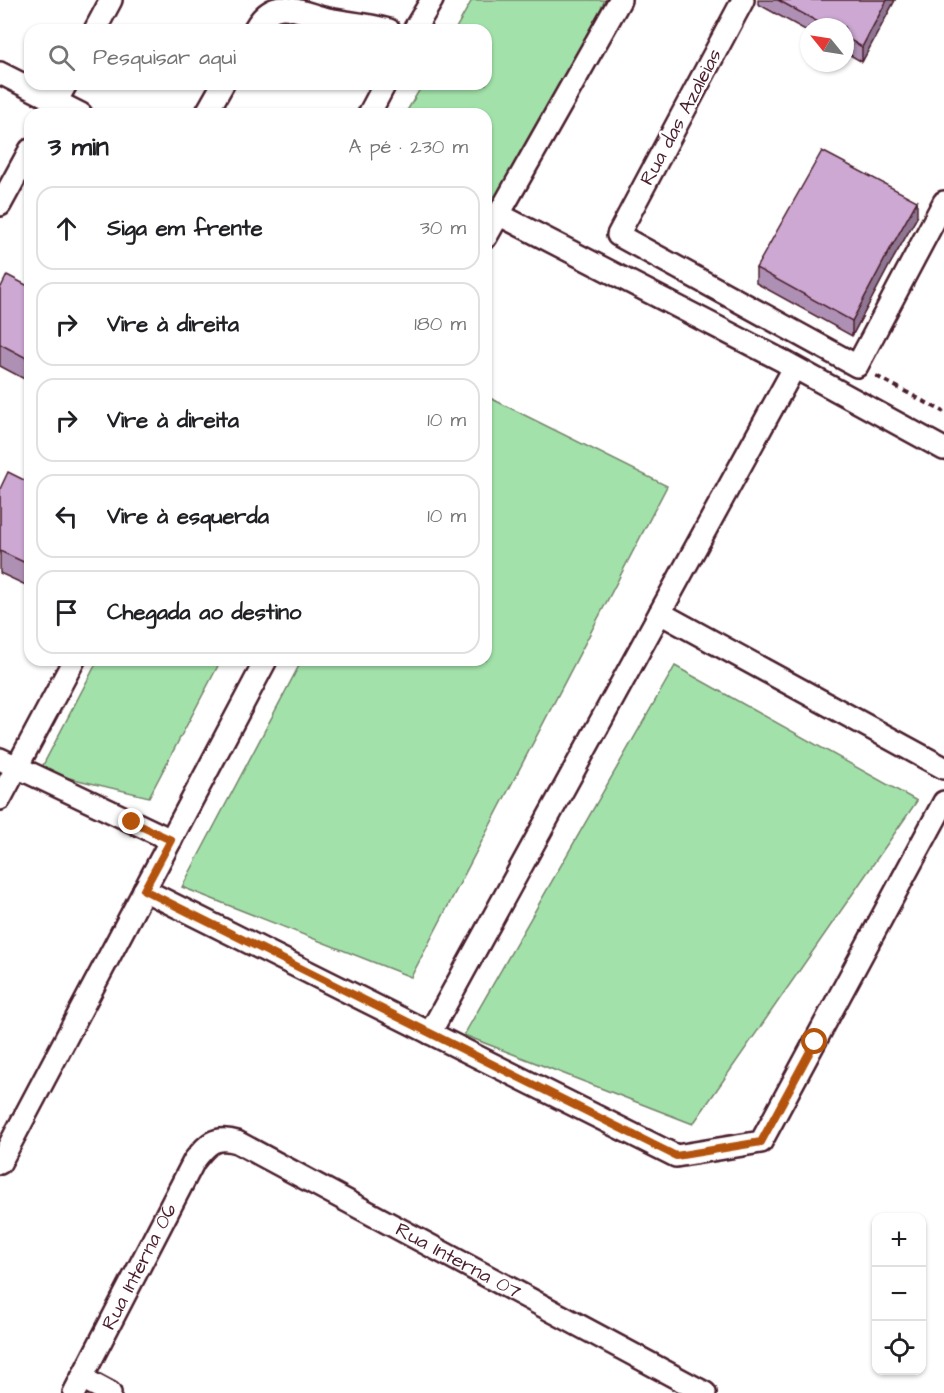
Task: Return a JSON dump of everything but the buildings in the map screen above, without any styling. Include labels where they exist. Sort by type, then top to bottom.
[{"type":"street","points":[[98,24],[111,0]]},
{"type":"street","points":[[418,24],[432,0]]},
{"type":"street","points":[[492,226],[620,0]]},
{"type":"street","name":"Rua das Azaleias","points":[[743,0],[618,235],[857,366]]},
{"type":"street","points":[[257,24],[270,11],[284,7],[330,20],[369,24]]},
{"type":"street","points":[[0,73],[24,84]]},
{"type":"street","points":[[36,90],[71,108]]},
{"type":"street","points":[[209,108],[220,90]]},
{"type":"street","points":[[372,108],[382,90]]},
{"type":"street","points":[[0,205],[24,161]]},
{"type":"street","points":[[857,366],[944,202]]},
{"type":"street","points":[[498,214],[944,448]]},
{"type":"street","points":[[430,1033],[794,368]]},
{"type":"street","points":[[660,613],[944,768]]},
{"type":"street","points":[[0,799],[8,763],[70,666]]},
{"type":"street","points":[[0,1163],[263,666]]},
{"type":"street","points":[[8,763],[171,840]]},
{"type":"street","points":[[144,890],[676,1156],[761,1142],[944,802]]},
{"type":"street","name":"Rua Interna 07","points":[[210,1143],[226,1138],[237,1142],[705,1393]]},
{"type":"street","name":"Rua Interna 06","points":[[78,1386],[194,1161],[210,1143]]},
{"type":"street","points":[[78,1386],[110,1393]]},
{"type":"path","points":[[857,366],[944,412]]},
{"type":"green space","points":[[472,0],[605,0],[492,217],[492,108],[409,108],[419,90],[492,90],[492,24],[458,24]]},
{"type":"green space","points":[[492,399],[667,486],[411,977],[182,887],[299,666],[492,666]]},
{"type":"green space","points":[[95,666],[218,666],[149,797],[40,771]]},
{"type":"green space","points":[[675,666],[917,801],[693,1124],[464,1035]]},
{"type":"route","points":[[132,822],[171,840],[144,890],[676,1156],[761,1142],[815,1042]]}]
